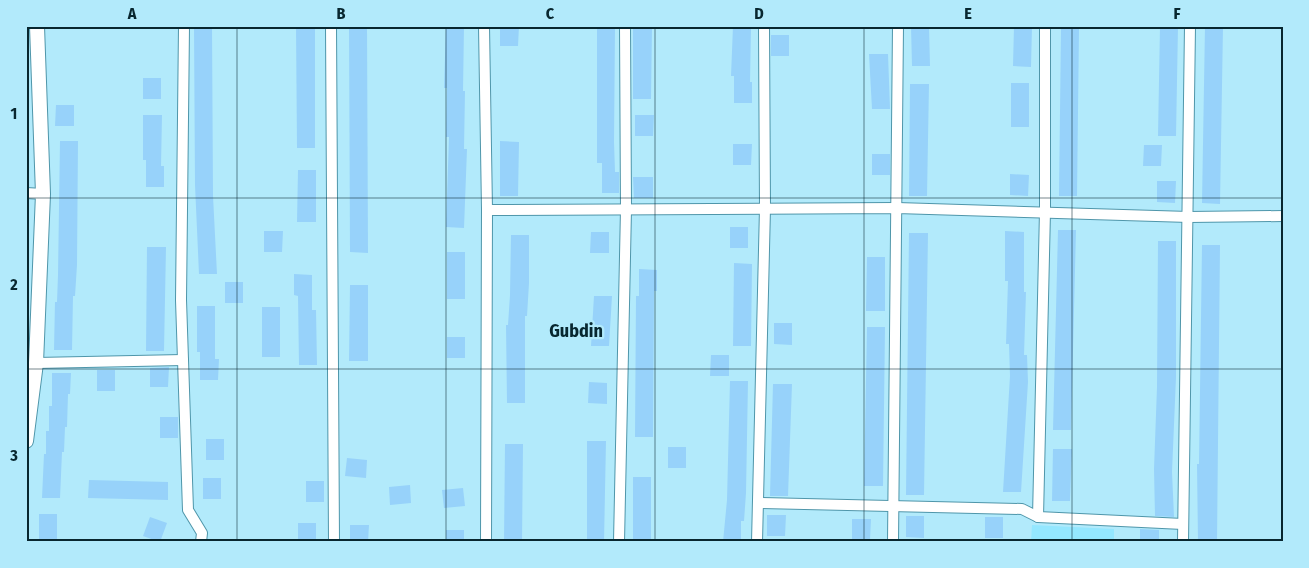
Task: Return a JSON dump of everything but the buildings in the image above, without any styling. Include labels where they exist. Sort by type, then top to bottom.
[{"type":"street","points":[[26,441],[36,363],[43,194],[37,26]]},
{"type":"street","points":[[184,26],[181,300],[188,510],[202,533],[201,542]]},
{"type":"street","points":[[331,26],[334,542]]},
{"type":"street","points":[[484,26],[487,210],[486,542]]},
{"type":"street","points":[[619,542],[626,209],[625,26]]},
{"type":"street","points":[[757,542],[766,208],[764,26]]},
{"type":"street","points":[[893,542],[898,26]]},
{"type":"street","points":[[1038,517],[1045,211],[1045,26]]},
{"type":"street","points":[[1183,542],[1190,26]]},
{"type":"street","points":[[26,194],[43,194]]},
{"type":"street","points":[[487,210],[897,208],[1188,216],[1283,216]]},
{"type":"street","points":[[36,363],[183,360]]},
{"type":"street","points":[[758,503],[1022,509],[1038,517],[1183,524]]},
{"type":"shaded area","points":[[1032,525],[1114,529],[1114,542],[1031,542]]},
{"type":"district","name":"Gubdin","points":[[576,331]]}]
